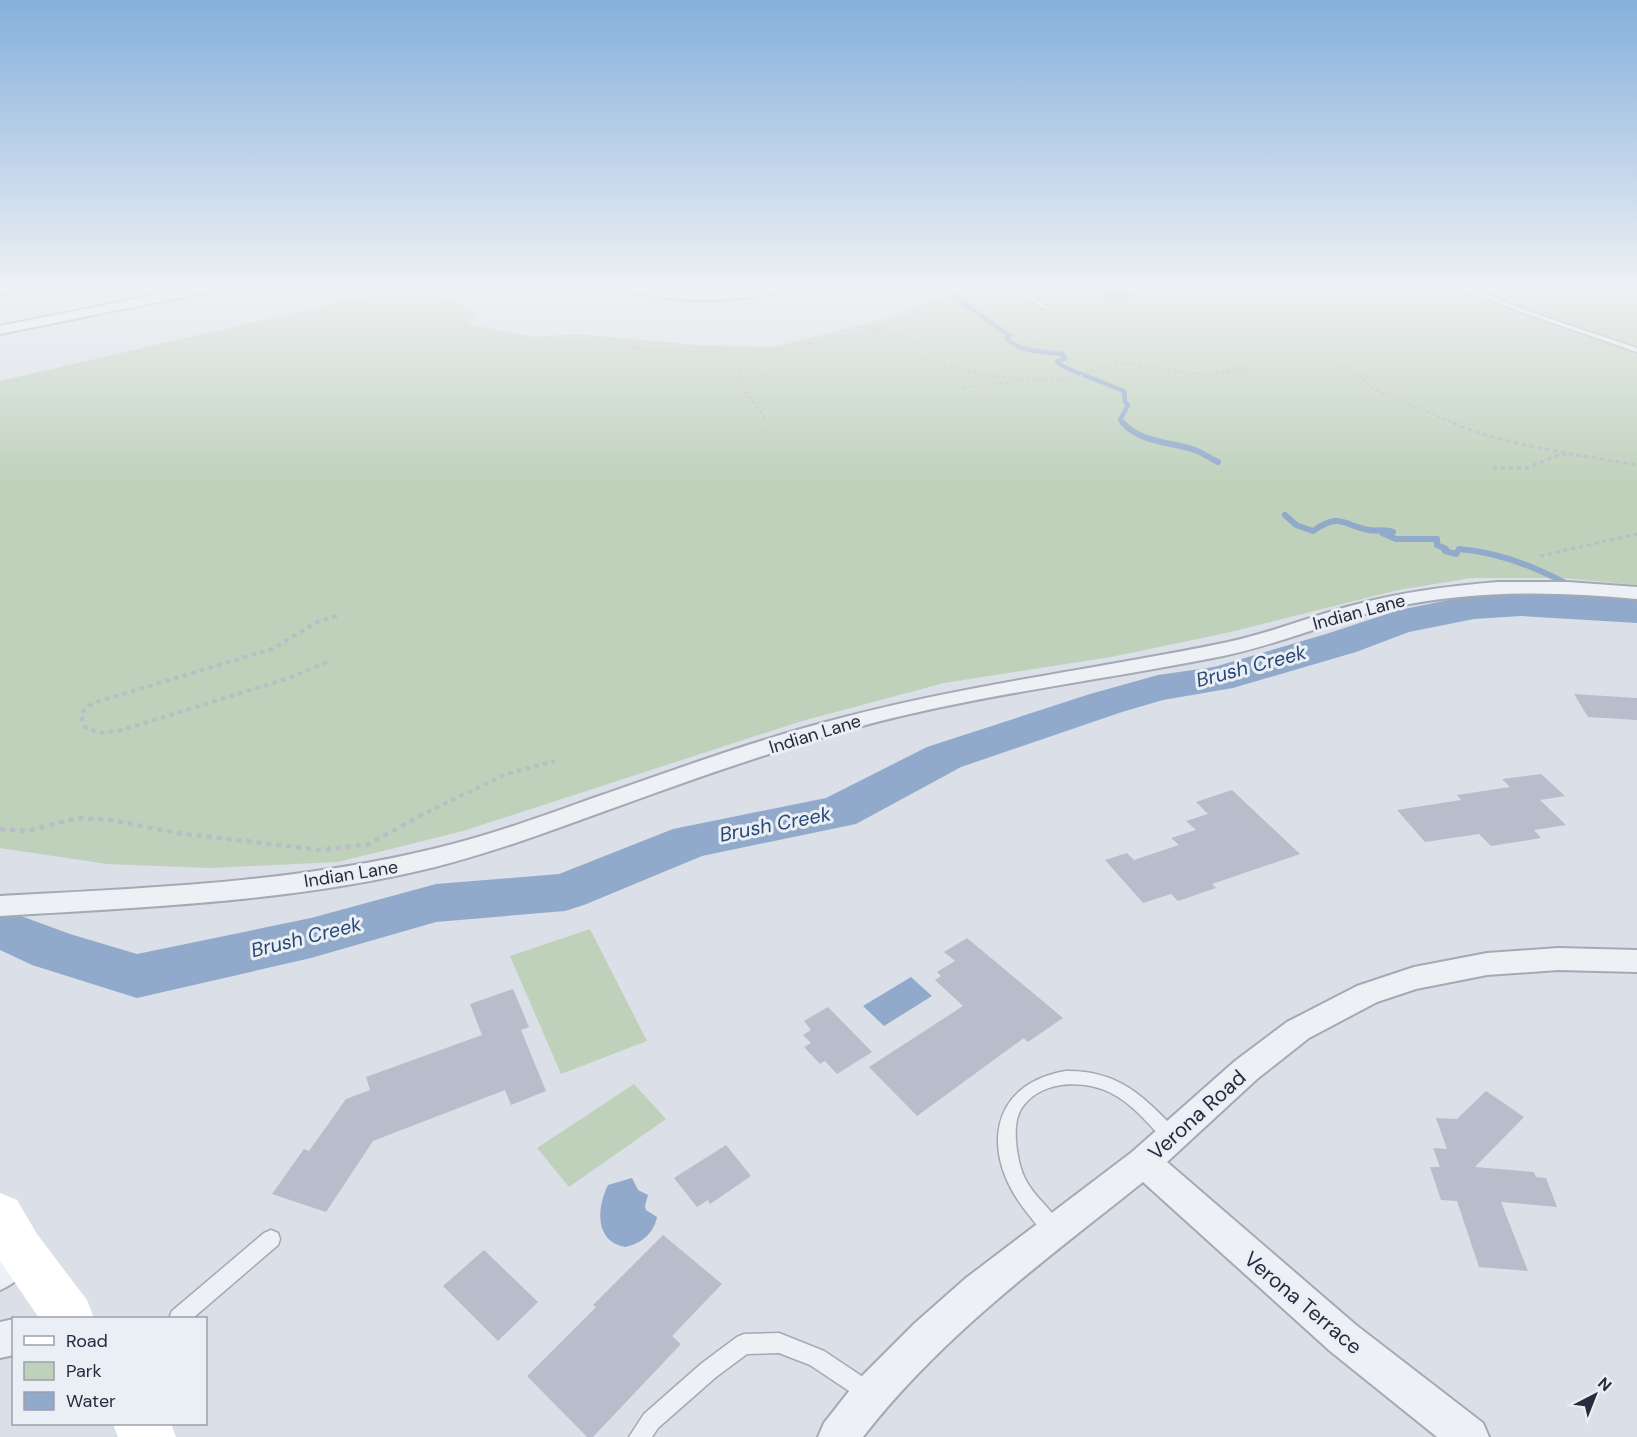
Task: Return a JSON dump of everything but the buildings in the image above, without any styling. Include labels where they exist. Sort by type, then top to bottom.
[{"type":"main road","points":[[7,1246],[68,1317]]},
{"type":"street","name":"Indian Lane","points":[[0,906],[284,885],[385,870],[494,842],[819,731],[895,711],[1229,648],[1363,609],[1419,597],[1460,591],[1527,587],[1631,593]]},
{"type":"street","name":"Verona Road","points":[[838,1437],[871,1395],[928,1336],[979,1290],[1144,1162],[1246,1070],[1298,1029],[1367,994],[1414,978],[1487,964],[1558,959],[1637,961]]},
{"type":"street","name":"Verona Terrace","points":[[1144,1162],[1283,1289],[1429,1408],[1469,1437]]},
{"type":"lane","points":[[1054,1231],[1022,1191],[1011,1167],[1007,1136],[1012,1110],[1027,1092],[1047,1081],[1076,1077],[1098,1080],[1119,1089],[1137,1102],[1172,1137]]},
{"type":"lane","points":[[180,1317],[271,1239]]},
{"type":"lane","points":[[639,1437],[651,1421],[667,1406],[744,1344],[779,1343],[817,1358],[871,1395]]},
{"type":"path","points":[[761,353],[742,364],[739,374],[740,383],[765,418]]},
{"type":"path","points":[[918,353],[921,357],[934,363],[1022,380]]},
{"type":"path","points":[[1332,361],[1358,373],[1371,388],[1386,396],[1474,432],[1518,444],[1637,465]]},
{"type":"path","points":[[963,388],[1022,380],[1060,380],[1112,365],[1128,364],[1193,373],[1220,373],[1234,373],[1249,370],[1238,366],[1220,373]]},
{"type":"path","points":[[1493,468],[1518,470],[1550,457],[1563,455],[1586,457]]},
{"type":"path","points":[[1540,556],[1637,534]]},
{"type":"path","points":[[327,662],[289,678],[122,730],[99,733],[85,727],[81,716],[84,710],[93,703],[272,649],[317,622],[337,616]]},
{"type":"path","points":[[0,829],[27,831],[77,818],[111,820],[177,833],[321,850],[369,844],[447,801],[506,774],[555,761]]},
{"type":"green space","points":[[121,353],[1637,353],[1637,585],[1563,578],[1471,578],[1398,590],[1226,633],[1111,657],[944,683],[802,721],[463,831],[338,862],[211,868],[107,864],[0,848],[0,381]]},
{"type":"green space","points":[[590,929],[647,1041],[561,1074],[510,956]]},
{"type":"green space","points":[[634,1084],[666,1119],[569,1187],[537,1148]]},
{"type":"water","points":[[911,977],[932,996],[884,1026],[863,1006]]},
{"type":"water","points":[[632,1178],[638,1190],[648,1195],[646,1210],[657,1217],[646,1237],[625,1247],[615,1244],[608,1238],[603,1231],[600,1213],[608,1185]]},
{"type":"waterway","points":[[1055,353],[1062,354],[1065,358],[1057,362],[1066,368],[1124,391],[1125,402],[1128,405],[1120,420],[1123,423]]},
{"type":"waterway","points":[[1123,423],[1146,438],[1192,449],[1218,462]]},
{"type":"waterway","points":[[1285,515],[1296,525],[1313,531],[1322,525],[1336,521],[1369,530],[1390,531],[1393,532],[1382,533],[1396,539],[1437,539],[1437,545],[1446,549],[1445,551],[1456,554],[1459,549],[1477,551],[1512,560],[1545,573],[1594,598]]},
{"type":"waterway","points":[[1591,596],[1612,608]]},
{"type":"waterway","name":"Brush Creek","points":[[13,933],[52,950],[137,976],[311,938],[436,903],[565,892],[691,841],[839,812],[944,757],[1106,703],[1158,688],[1218,679],[1341,643],[1399,622],[1474,607],[1521,604],[1637,611]]}]
